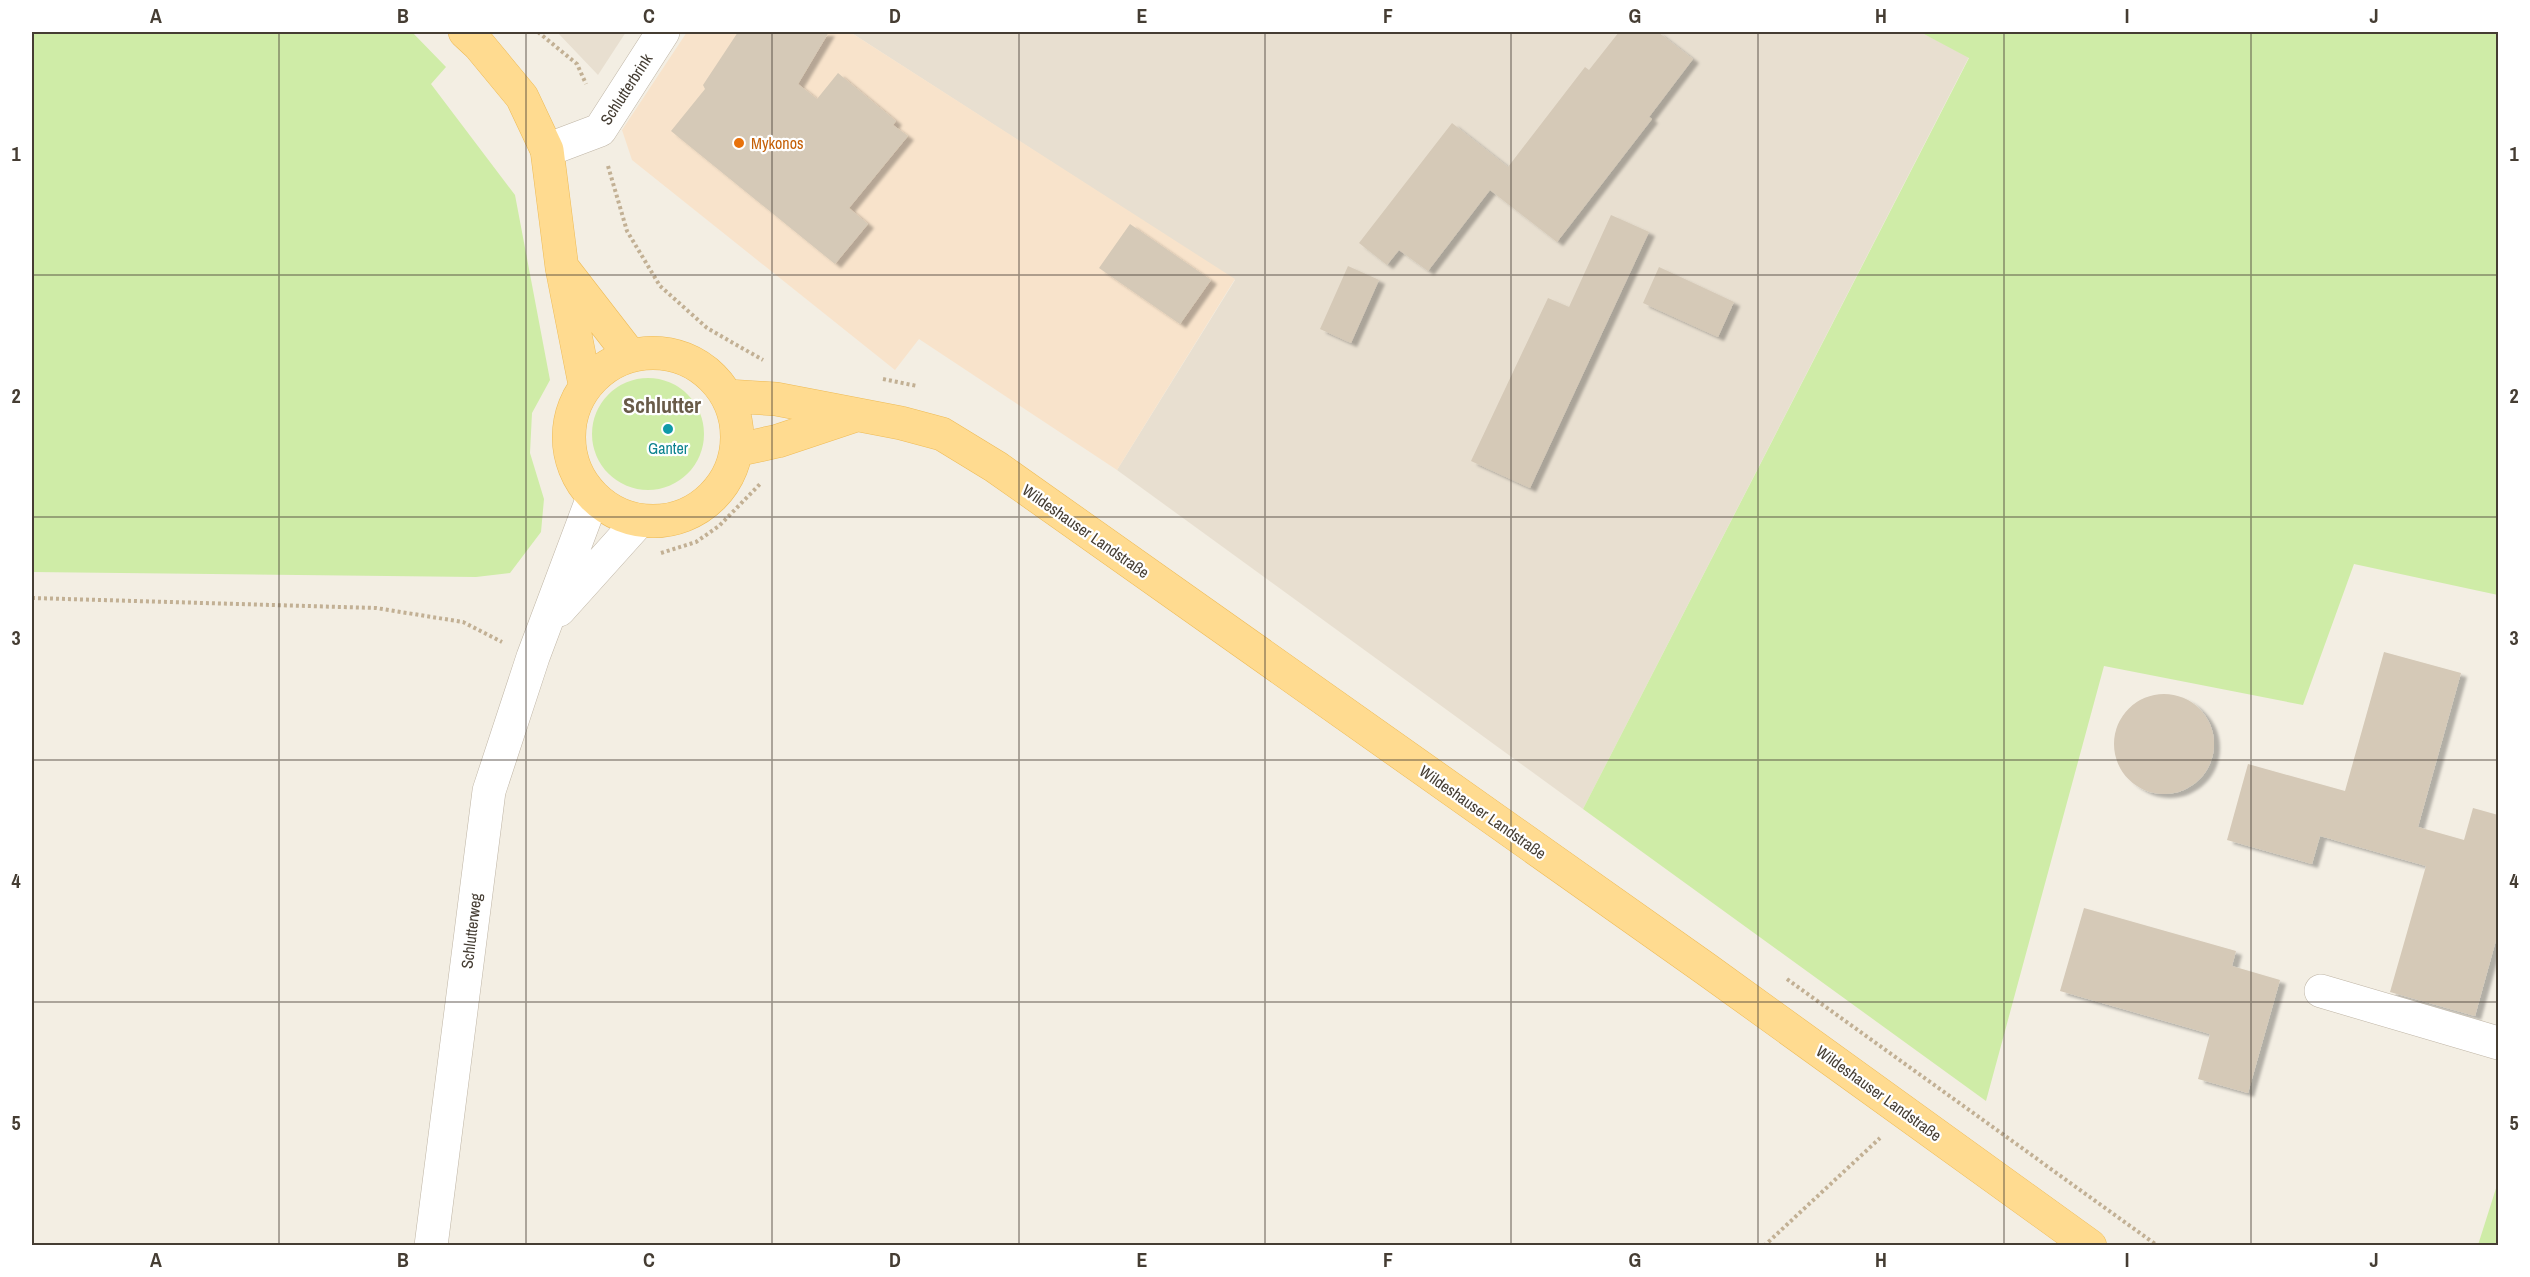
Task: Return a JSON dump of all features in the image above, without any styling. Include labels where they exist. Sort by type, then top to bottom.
[{"type":"main road","points":[[465,32],[479,45],[522,97],[547,150],[562,268],[585,385]]},
{"type":"main road","points":[[562,268],[630,355]]},
{"type":"main road","points":[[658,352],[686,359],[712,376],[728,396],[737,425],[737,450],[729,475],[714,497],[692,513],[666,521],[639,521],[616,514],[592,497],[578,477],[569,446],[570,421],[585,385],[608,364],[630,355],[658,352]]},
{"type":"main road","name":"Wildeshauser Landstraße","points":[[728,396],[776,399],[901,423],[942,434],[996,467],[2090,1245]]},
{"type":"main road","points":[[737,450],[778,441],[858,414]]},
{"type":"street","name":"Schlutterbrink","points":[[547,150],[600,130],[663,32]]},
{"type":"street","name":"Schlutterweg","points":[[431,1245],[489,792],[533,657],[592,497]]},
{"type":"street","name":"Schlutterweg","points":[[546,625],[639,521]]},
{"type":"street","points":[[2321,991],[2499,1043]]},
{"type":"path","points":[[538,32],[577,64],[591,96],[627,231],[660,286],[707,328],[776,364],[776,399]]},
{"type":"path","points":[[656,555],[696,542],[719,526],[779,464],[778,441]]},
{"type":"path","points":[[32,598],[376,608],[463,622],[533,657]]},
{"type":"path","points":[[1764,1245],[1906,1113]]},
{"type":"shaded area","points":[[557,32],[626,32],[598,75]]},
{"type":"shaded area","points":[[687,32],[850,32],[1235,279],[1117,470],[919,339],[895,370],[632,160],[622,130]]},
{"type":"shaded area","points":[[850,32],[1920,32],[1969,57],[1583,809],[1117,470],[1235,280]]},
{"type":"green space","points":[[32,32],[412,32],[446,67],[431,84],[515,195],[550,380],[532,413],[530,453],[544,499],[541,532],[510,573],[476,577],[32,572]]},
{"type":"green space","points":[[1920,32],[2498,32],[2498,595],[2354,564],[2303,705],[2104,666],[1986,1101],[1583,809],[1969,58]]},
{"type":"green space","points":[[648,378],[669,382],[688,394],[700,413],[704,434],[700,455],[688,474],[669,486],[648,490],[627,486],[608,474],[596,455],[592,434],[596,413],[608,394],[627,382]]},
{"type":"green space","points":[[2498,1182],[2498,1245],[2478,1245]]},
{"type":"building","points":[[738,32],[829,32],[798,84],[817,99],[838,73],[896,121],[893,125],[908,136],[849,208],[868,224],[835,264],[671,131],[705,89],[703,85]]},
{"type":"building","points":[[1619,32],[1658,32],[1693,59],[1649,117],[1652,119],[1557,242],[1490,190],[1428,271],[1399,250],[1387,265],[1359,243],[1452,123],[1508,167],[1585,67],[1589,70]]},
{"type":"building","points":[[1611,215],[1649,232],[1530,488],[1471,461],[1548,298],[1569,307]]},
{"type":"building","points":[[1130,224],[1211,280],[1180,324],[1099,268]]},
{"type":"building","points":[[1348,266],[1379,280],[1351,343],[1320,329]]},
{"type":"building","points":[[1659,267],[1734,302],[1718,337],[1643,303]]},
{"type":"building","points":[[2384,652],[2461,673],[2418,827],[2464,840],[2473,808],[2498,815],[2498,933],[2475,1016],[2390,992],[2426,866],[2320,836],[2312,864],[2227,840],[2248,764],[2345,791]]},
{"type":"building","points":[[2164,694],[2183,698],[2199,709],[2210,725],[2214,744],[2210,763],[2199,779],[2183,790],[2164,794],[2145,790],[2129,779],[2118,763],[2114,744],[2118,725],[2129,709],[2145,698]]},
{"type":"building","points":[[2084,908],[2236,951],[2232,966],[2280,980],[2248,1093],[2198,1079],[2210,1034],[2060,991]]},
{"type":"place","name":"Mykonos","points":[[739,143]]},
{"type":"place","name":"Ganter","points":[[668,429]]},
{"type":"district","name":"Schlutter","points":[[662,405]]}]
